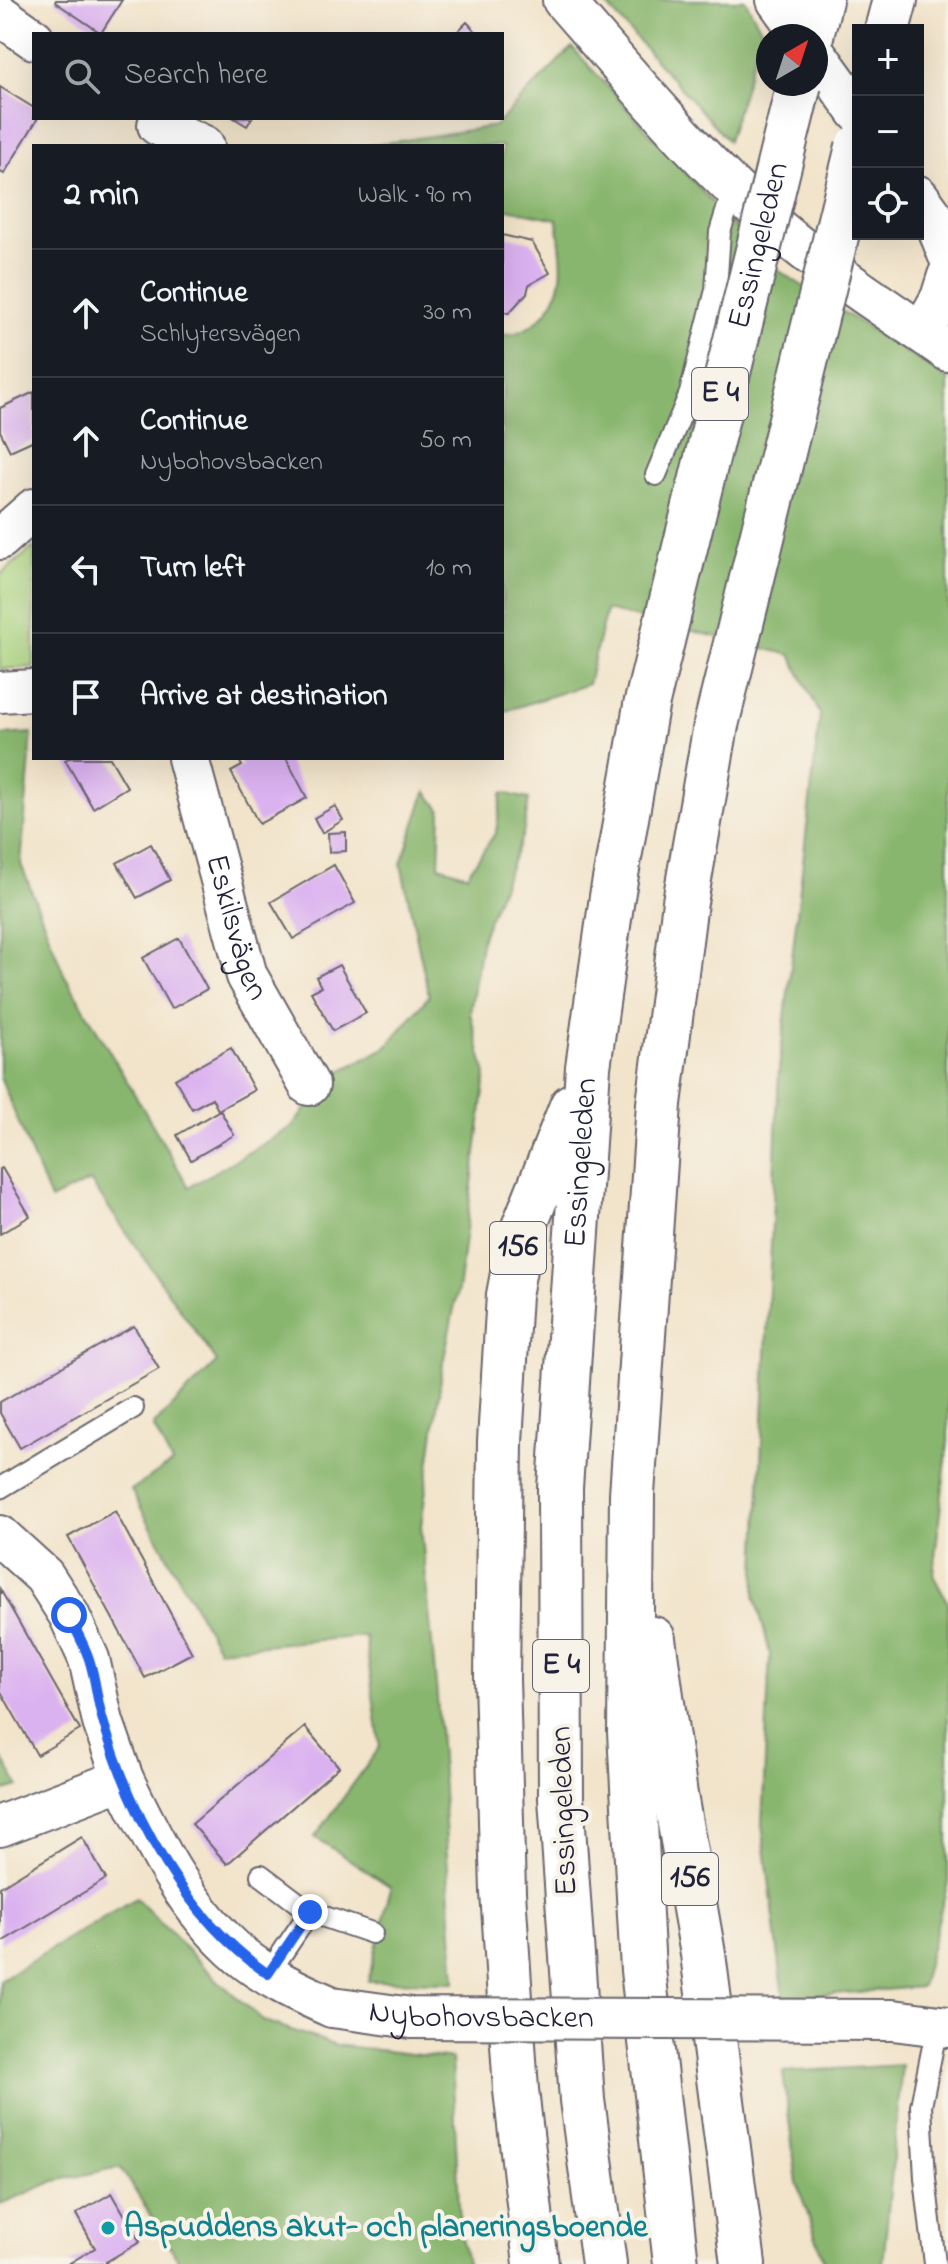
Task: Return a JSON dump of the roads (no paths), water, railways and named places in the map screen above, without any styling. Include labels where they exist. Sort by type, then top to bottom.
[{"type":"highway","points":[[814,24],[820,0]]},
{"type":"highway","points":[[889,24],[895,0]]},
{"type":"highway","name":"Essingeleden","points":[[604,2264],[582,2100],[561,1798],[560,1488],[588,1067],[612,897],[646,706],[796,96]]},
{"type":"highway","name":"E 4","points":[[676,2264],[643,1970],[630,1732],[632,1494],[659,1104],[685,902],[716,725],[853,168]]},
{"type":"highway","name":"156","points":[[536,2264],[516,2090],[503,1892],[497,1679],[500,1441],[509,1295],[520,1237],[588,1067]]},
{"type":"highway","name":"156","points":[[632,1494],[675,1795],[703,1954],[743,2264]]},
{"type":"street","points":[[563,0],[666,117],[734,187],[794,242],[935,341],[941,298],[948,276]]},
{"type":"street","points":[[777,0],[794,24]]},
{"type":"street","points":[[0,15],[32,38]]},
{"type":"street","points":[[828,71],[852,104]]},
{"type":"street","points":[[161,134],[197,144]]},
{"type":"street","points":[[924,204],[934,218],[948,254]]},
{"type":"street","points":[[0,539],[32,511]]},
{"type":"street","points":[[0,692],[32,690]]},
{"type":"street","name":"Eskilsvägen","points":[[189,760],[247,976],[309,1085]]},
{"type":"street","name":"Nybohovsbacken","points":[[0,1536],[44,1576],[69,1615],[89,1659],[103,1722],[123,1779],[156,1847],[196,1908],[241,1955],[297,1992],[332,2007],[412,2018],[893,2020],[943,2026]]},
{"type":"street","points":[[0,1826],[123,1779]]},
{"type":"lane","points":[[656,475],[690,393],[716,290],[720,232],[734,187]]},
{"type":"lane","points":[[0,1488],[133,1408]]},
{"type":"lane","points":[[261,1875],[310,1912],[372,1933]]},
{"type":"lane","points":[[268,1974],[310,1912]]},
{"type":"lane","points":[[935,2264],[921,2106],[943,2026]]},
{"type":"place","name":"Aspuddens akut- och planeringsboende","points":[[108,2228]]}]
